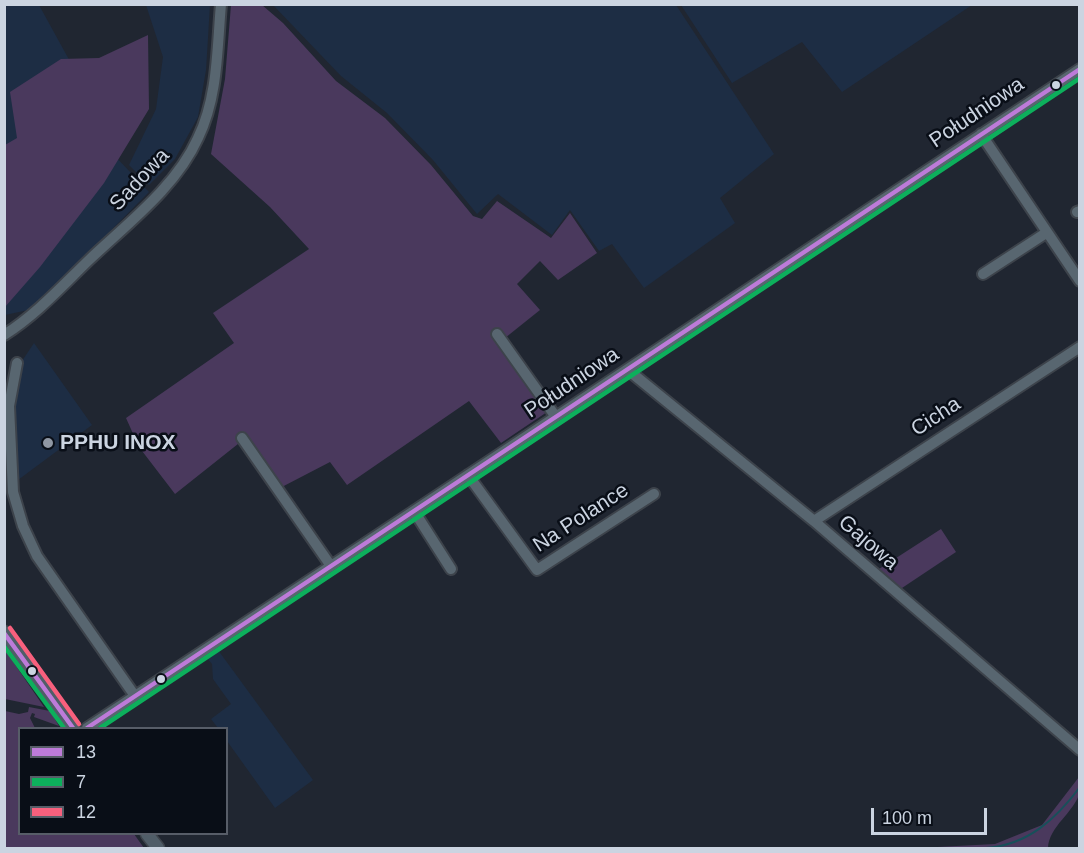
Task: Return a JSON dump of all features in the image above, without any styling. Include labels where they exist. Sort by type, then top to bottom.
[{"type":"main road","points":[[4,632],[72,727]]},
{"type":"main road","points":[[148,835],[158,849]]},
{"type":"street","name":"Sadowa","points":[[4,335],[40,308],[173,178],[187,158],[199,137],[210,105],[221,4]]},
{"type":"street","name":"Południowa","points":[[90,727],[1080,69]]},
{"type":"street","points":[[981,134],[1080,281]]},
{"type":"street","points":[[982,274],[1046,233]]},
{"type":"street","points":[[497,334],[556,417]]},
{"type":"street","name":"Cicha","points":[[814,521],[1080,347]]},
{"type":"street","points":[[17,363],[9,406],[13,492],[23,526],[37,556],[131,698]]},
{"type":"street","name":"Gajowa","points":[[627,370],[814,521],[1080,750]]},
{"type":"street","points":[[242,438],[331,566]]},
{"type":"street","name":"Na Polance","points":[[468,475],[537,570],[654,494]]},
{"type":"street","points":[[414,511],[451,569]]},
{"type":"shaded area","points":[[4,5],[39,5],[116,145],[113,154],[149,192],[33,309],[5,315]]},
{"type":"shaded area","points":[[146,5],[210,5],[206,70],[198,117],[175,159],[149,185],[129,165],[156,109],[163,57]]},
{"type":"shaded area","points":[[231,5],[262,5],[283,23],[336,81],[385,118],[431,165],[473,216],[482,219],[497,201],[551,238],[570,213],[597,253],[558,280],[540,261],[517,284],[540,310],[500,342],[547,412],[501,443],[469,401],[347,485],[330,462],[278,489],[243,440],[175,494],[139,447],[126,418],[234,343],[213,313],[309,249],[270,207],[211,154],[225,79]]},
{"type":"shaded area","points":[[273,5],[676,5],[774,154],[720,198],[735,223],[644,288],[612,244],[599,251],[570,210],[552,235],[498,194],[477,214],[433,160],[387,113],[341,76]]},
{"type":"shaded area","points":[[681,5],[972,5],[842,92],[802,42],[732,83]]},
{"type":"shaded area","points":[[148,35],[149,109],[104,183],[40,267],[5,307],[5,145],[17,138],[10,92],[61,59],[99,58]]},
{"type":"shaded area","points":[[34,343],[92,425],[18,480],[14,408],[20,364]]},
{"type":"shaded area","points":[[941,529],[956,552],[899,590],[876,571]]},
{"type":"shaded area","points":[[5,650],[44,707],[5,699]]},
{"type":"shaded area","points":[[218,650],[313,780],[275,808],[228,742],[228,727],[217,727],[211,719],[231,704],[213,679],[212,664],[207,658]]},
{"type":"shaded area","points":[[29,707],[50,711],[59,726],[34,717],[35,714],[32,713],[30,718],[34,727],[18,727],[18,835],[135,835],[144,848],[5,848],[5,711],[19,714],[28,712]]},
{"type":"shaded area","points":[[1079,777],[1080,790],[1077,800],[1057,826],[1049,840],[1048,848],[918,848],[995,844],[1042,825]]},
{"type":"waterway","points":[[986,848],[1001,846],[1028,836],[1051,820],[1080,787]]},
{"type":"transit line","name":"13","points":[[89,727],[1080,69]]},
{"type":"transit line","name":"7","points":[[102,727],[1080,78]]},
{"type":"transit line","name":"12","points":[[10,628],[79,724]]},
{"type":"transit line","name":"13","points":[[4,633],[72,727]]},
{"type":"transit line","name":"7","points":[[4,646],[63,727]]},
{"type":"place","name":"PPHU INOX","points":[[48,443]]}]
